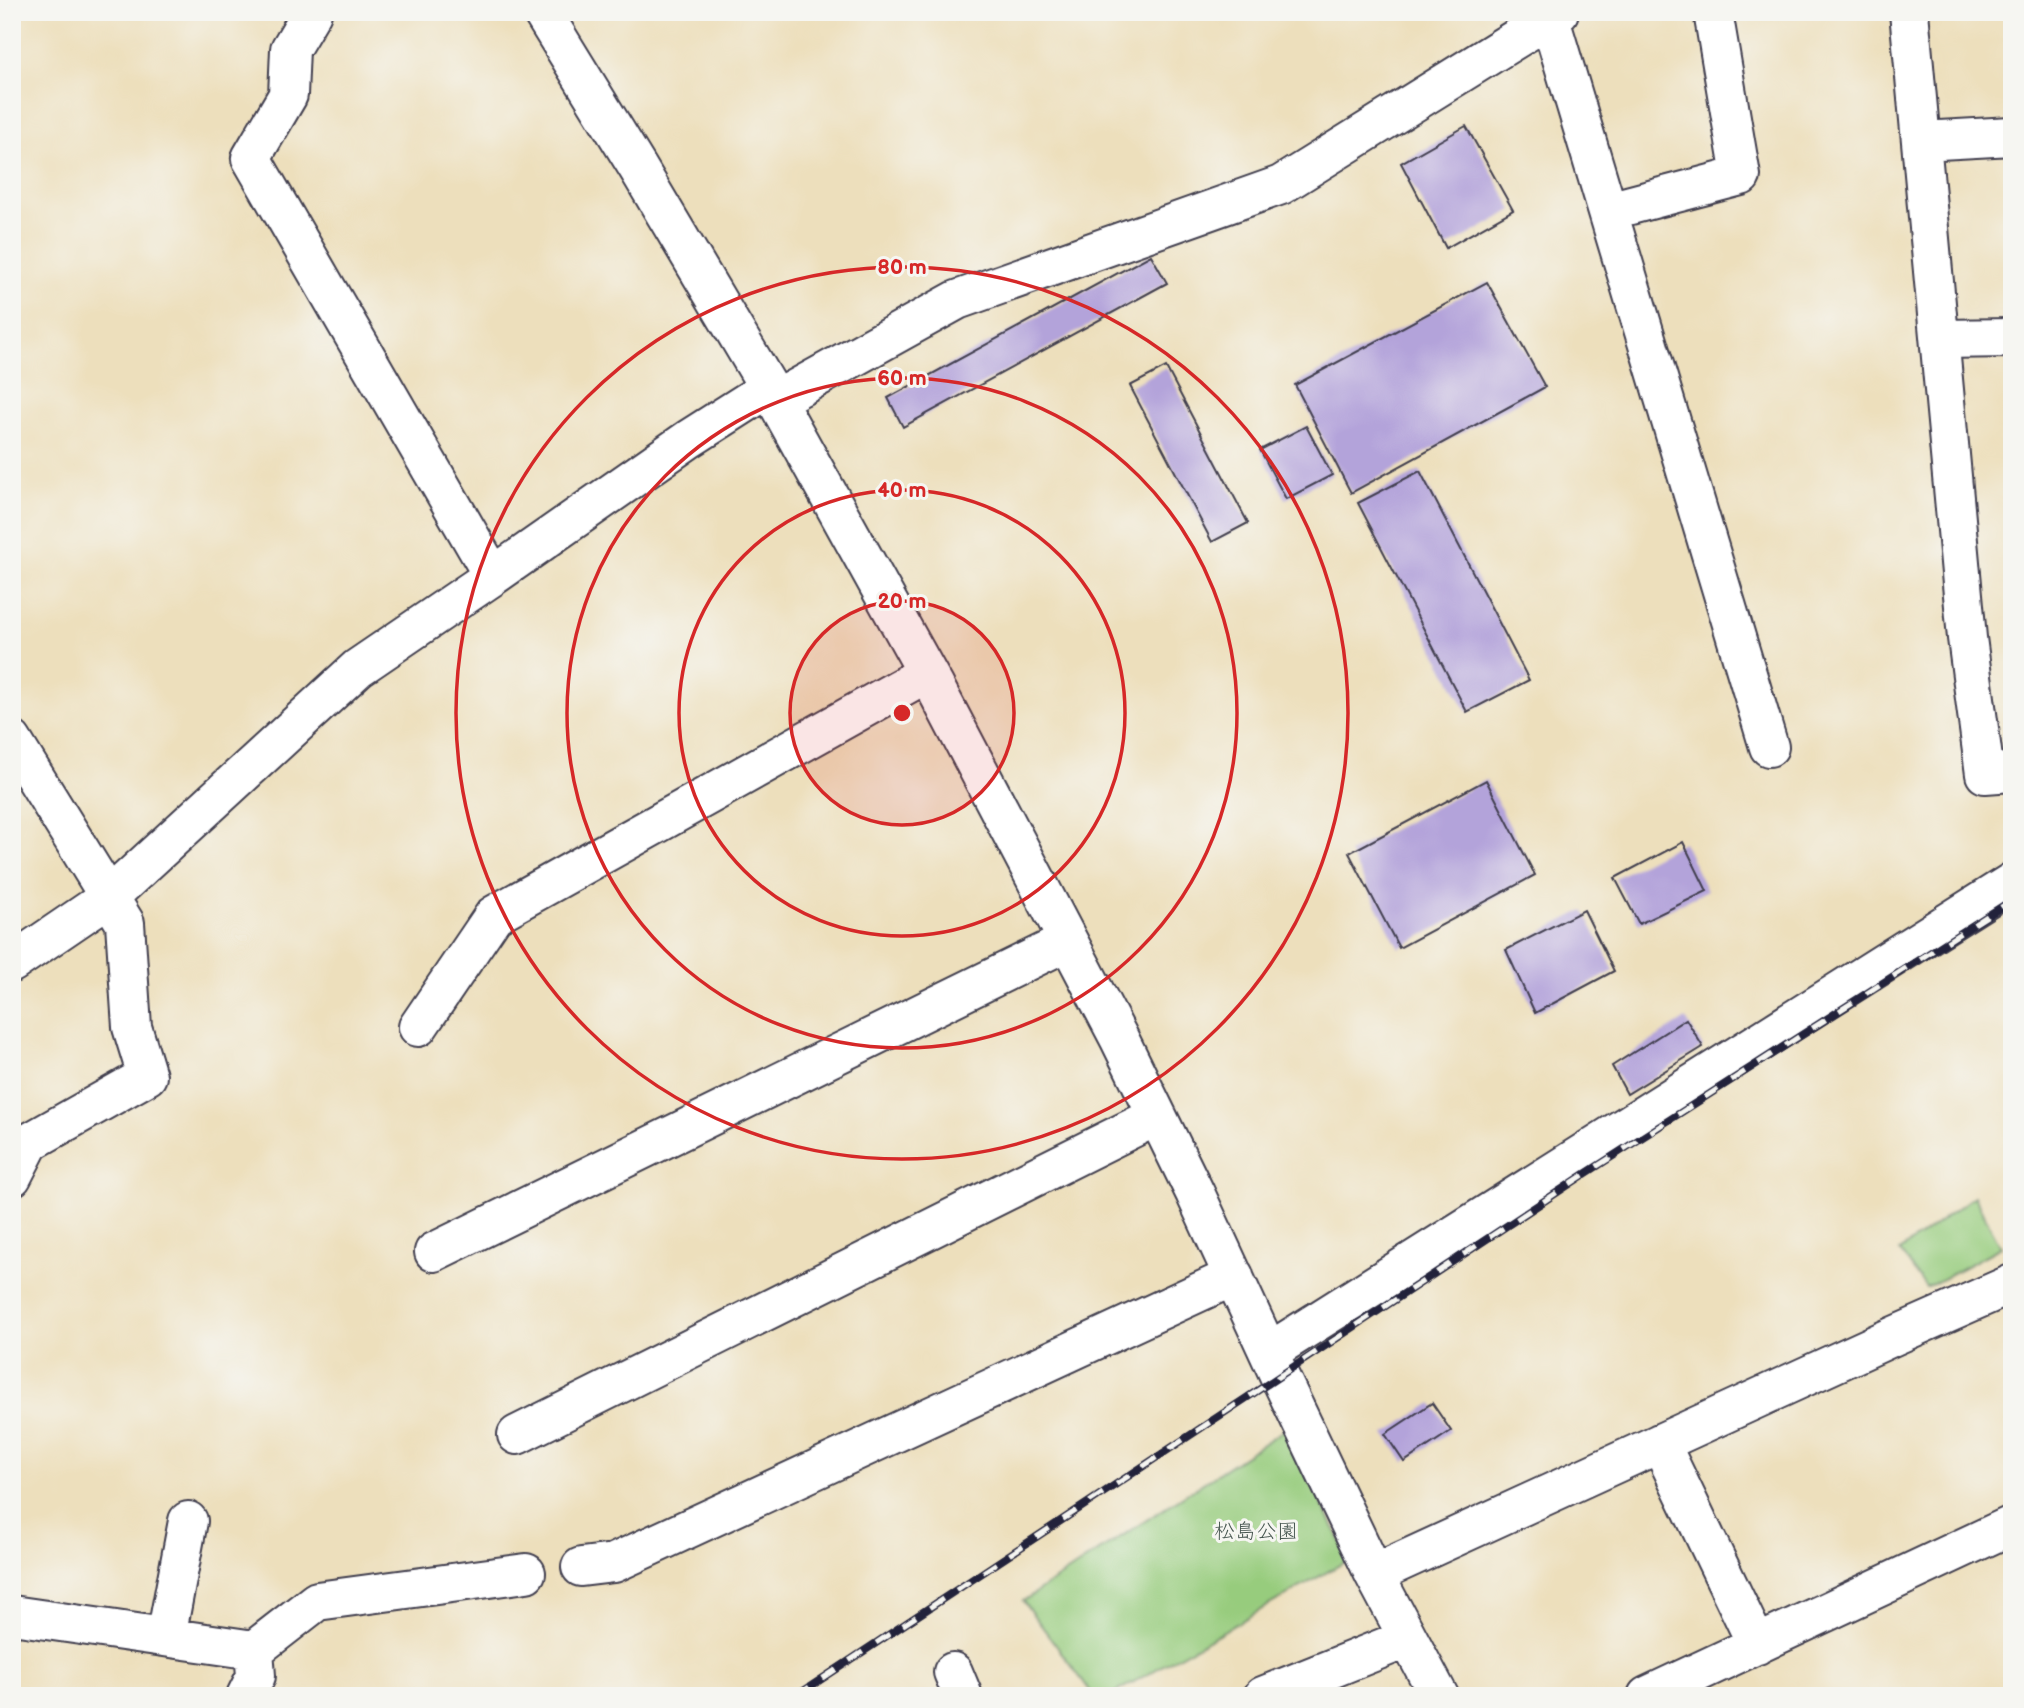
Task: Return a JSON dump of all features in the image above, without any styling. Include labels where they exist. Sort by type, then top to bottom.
[{"type":"street","points":[[312,12],[290,49],[288,95],[251,158],[493,576]]},
{"type":"street","points":[[542,12],[772,394],[927,673],[1157,1116],[1374,1574],[1438,1696]]},
{"type":"street","points":[[1608,211],[1741,176],[1713,12]]},
{"type":"street","points":[[1909,12],[1967,638],[1985,774],[2012,772]]},
{"type":"street","points":[[12,962],[109,897],[358,668],[689,439],[957,300],[1280,185],[1554,16],[1608,211],[1769,747]]},
{"type":"street","points":[[1921,141],[2012,136]]},
{"type":"street","points":[[1940,339],[2012,338]]},
{"type":"street","points":[[418,1027],[494,915],[927,673]]},
{"type":"street","points":[[12,740],[125,923],[132,1027],[147,1076],[30,1142],[12,1177]]},
{"type":"street","points":[[1269,1352],[2012,882]]},
{"type":"street","points":[[434,1252],[1068,941]]},
{"type":"street","points":[[517,1435],[1157,1116]]},
{"type":"street","points":[[581,1567],[614,1563],[1234,1276]]},
{"type":"street","points":[[1374,1574],[2012,1284]]},
{"type":"street","points":[[1660,1443],[1756,1644]]},
{"type":"street","points":[[166,1637],[188,1521]]},
{"type":"street","points":[[1647,1696],[2012,1525]]},
{"type":"street","points":[[12,1615],[254,1650],[317,1601],[526,1573]]},
{"type":"street","points":[[1263,1696],[1408,1638]]},
{"type":"street","points":[[246,1696],[256,1676],[254,1650]]},
{"type":"green space","points":[[1974,1196],[2001,1247],[1926,1288],[1900,1251]]},
{"type":"green space","name":"松島公園","points":[[1284,1430],[1350,1559],[1109,1696],[1094,1696],[1023,1601]]},
{"type":"building","points":[[1466,126],[1513,210],[1446,248],[1401,163]]},
{"type":"building","points":[[1151,255],[1167,283],[903,427],[888,398]]},
{"type":"building","points":[[1487,282],[1545,387],[1351,493],[1295,385]]},
{"type":"building","points":[[1166,367],[1248,523],[1212,542],[1130,386]]},
{"type":"building","points":[[1306,426],[1332,475],[1286,499],[1260,450]]},
{"type":"building","points":[[1420,471],[1529,680],[1467,712],[1358,503]]},
{"type":"building","points":[[1486,780],[1535,875],[1399,948],[1349,853]]},
{"type":"building","points":[[1683,842],[1707,891],[1639,924],[1615,878]]},
{"type":"building","points":[[1584,910],[1614,971],[1535,1013],[1506,950]]},
{"type":"building","points":[[1686,1019],[1703,1047],[1627,1094],[1612,1066]]},
{"type":"building","points":[[1432,1403],[1451,1431],[1404,1462],[1385,1434]]},
{"type":"railway","points":[[796,1696],[1585,1174],[2012,900]]}]
